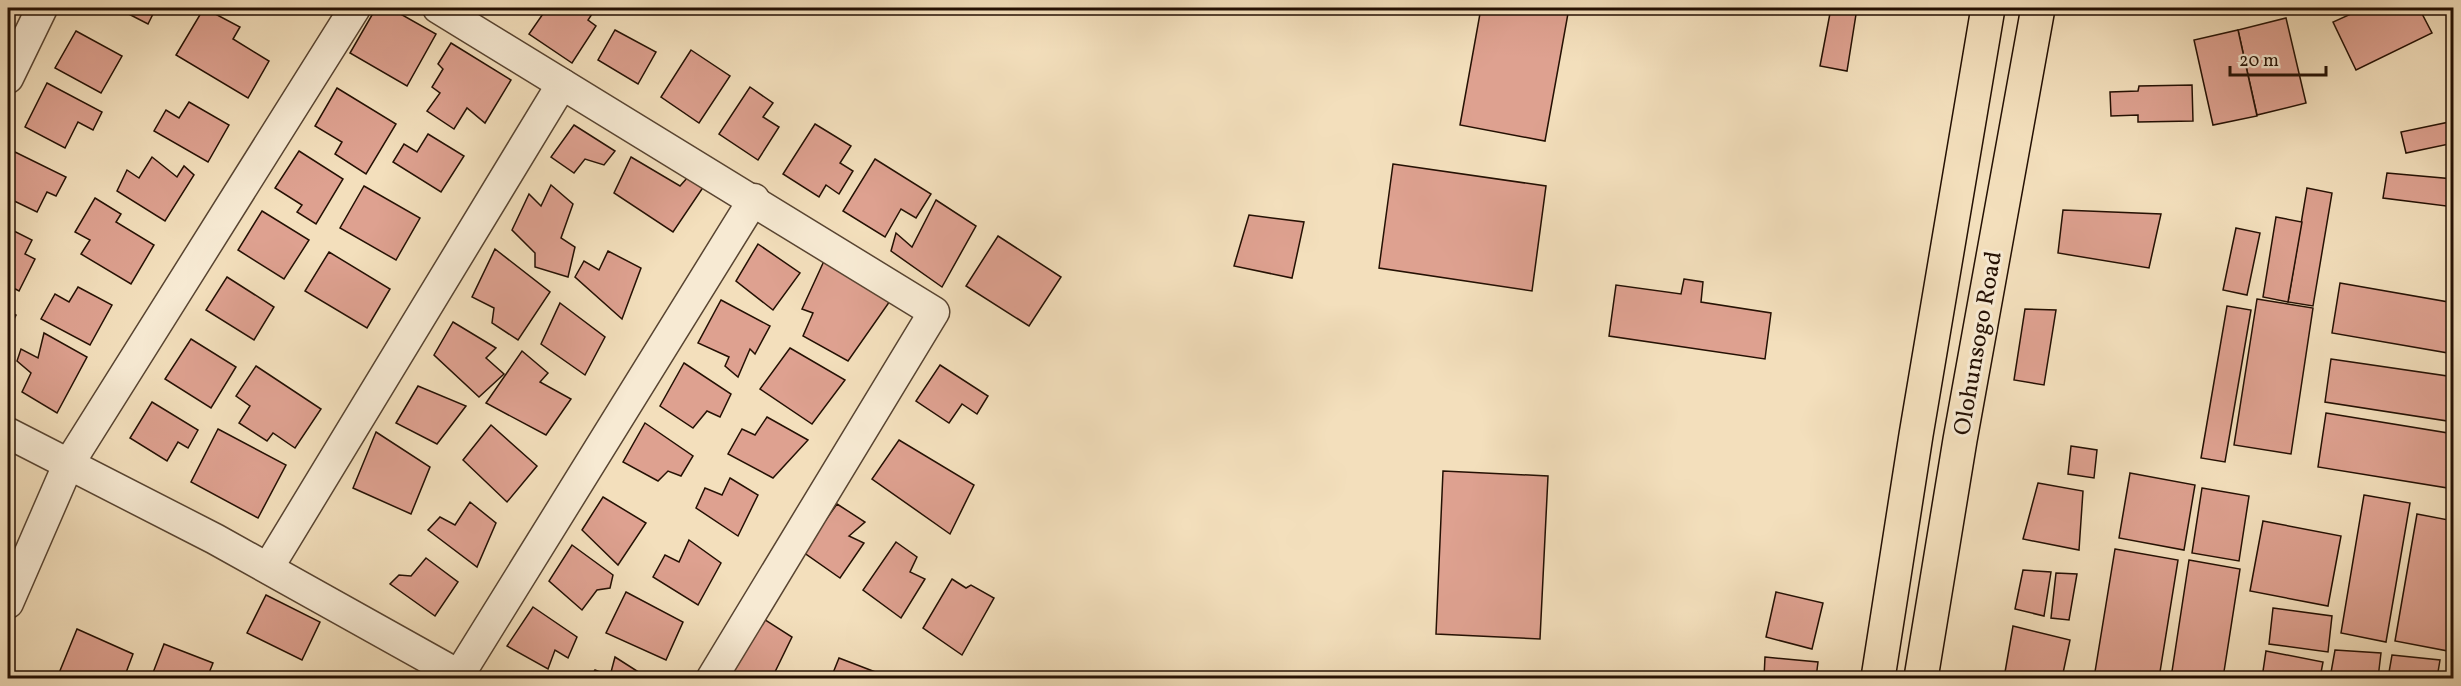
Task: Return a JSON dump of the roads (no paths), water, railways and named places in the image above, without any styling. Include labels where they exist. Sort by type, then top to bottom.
[{"type":"main road","name":"Olohunsogo Road","points":[[1878,678],[1916,435],[1988,8]]},
{"type":"main road","name":"Olohunsogo Road","points":[[1921,678],[1960,440],[2038,8]]},
{"type":"main road","points":[[1916,435],[1960,440]]},
{"type":"street","points":[[8,603],[68,465],[355,8]]},
{"type":"street","points":[[438,8],[754,199],[934,312],[712,678]]},
{"type":"street","points":[[8,78],[27,20]]},
{"type":"street","points":[[268,568],[562,84]]},
{"type":"street","points":[[8,433],[268,568],[461,677],[754,199]]}]
